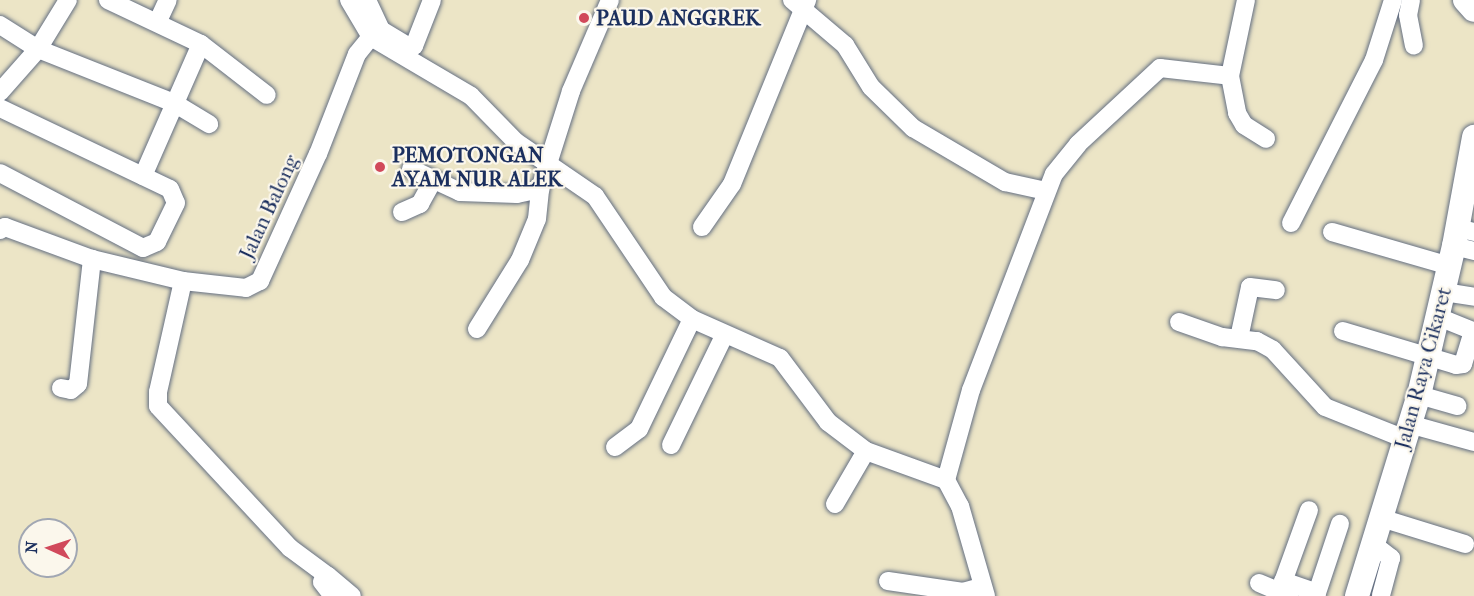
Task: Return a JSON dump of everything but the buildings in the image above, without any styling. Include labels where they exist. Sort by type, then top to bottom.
[{"type":"main road","points":[[1466,0],[1474,10]]},
{"type":"main road","name":"Jalan Raya Cikaret","points":[[1357,596],[1419,395],[1444,292],[1462,244],[1474,137]]},
{"type":"street","points":[[0,92],[38,49],[68,0]]},
{"type":"street","points":[[108,0],[158,21],[201,44],[267,95]]},
{"type":"street","points":[[158,21],[168,0]]},
{"type":"street","points":[[349,0],[371,37],[471,96],[516,142],[546,160],[595,196],[663,297],[692,319],[780,358],[828,422],[866,451],[946,480],[960,506],[983,591],[963,592],[888,581]]},
{"type":"street","points":[[367,0],[381,30],[408,46],[414,46],[432,0]]},
{"type":"street","points":[[477,329],[520,261],[537,219],[546,160],[610,0]]},
{"type":"street","points":[[1246,0],[1230,76],[1237,112],[1244,124],[1266,139]]},
{"type":"street","points":[[1291,223],[1374,60],[1393,0]]},
{"type":"street","points":[[1411,0],[1408,15],[1414,45]]},
{"type":"street","points":[[702,227],[732,184],[801,3],[845,45],[871,87],[913,128],[1005,183],[1046,190]]},
{"type":"street","points":[[0,25],[38,49],[174,103],[209,124]]},
{"type":"street","name":"Jalan Balong","points":[[0,230],[5,227],[93,259],[183,281],[246,288],[260,281],[318,154],[357,54],[371,37]]},
{"type":"street","points":[[143,176],[201,44]]},
{"type":"street","points":[[946,480],[971,390],[1046,190],[1078,144],[1160,68],[1230,76]]},
{"type":"street","points":[[0,108],[170,189],[176,203],[157,242],[143,248],[0,173]]},
{"type":"street","points":[[411,169],[460,192],[517,194],[540,189]]},
{"type":"street","points":[[402,212],[420,204],[433,181]]},
{"type":"street","points":[[1332,231],[1462,244]]},
{"type":"street","points":[[61,388],[71,390],[78,384],[93,259]]},
{"type":"street","points":[[183,281],[158,406],[290,548],[352,596]]},
{"type":"street","points":[[1239,338],[1250,287],[1276,290]]},
{"type":"street","points":[[1444,292],[1474,297]]},
{"type":"street","points":[[1342,331],[1460,365],[1473,336],[1470,328],[1438,317]]},
{"type":"street","points":[[615,447],[639,429],[692,319]]},
{"type":"street","points":[[1179,322],[1222,337],[1257,340],[1273,350],[1325,407],[1407,431],[1474,442]]},
{"type":"street","points":[[671,445],[725,334]]},
{"type":"street","points":[[1419,395],[1457,406]]},
{"type":"street","points":[[835,504],[866,451]]},
{"type":"street","points":[[1284,590],[1309,510]]},
{"type":"street","points":[[1381,518],[1465,543]]},
{"type":"street","points":[[1259,583],[1316,595],[1340,524]]},
{"type":"street","points":[[1373,544],[1390,558],[1382,596]]},
{"type":"street","points":[[328,576],[322,582],[333,596]]},
{"type":"place","name":"PAUD ANGGREK","points":[[584,18]]},
{"type":"place","name":"PEMOTONGAN AYAM NUR ALEK","points":[[380,167]]}]
